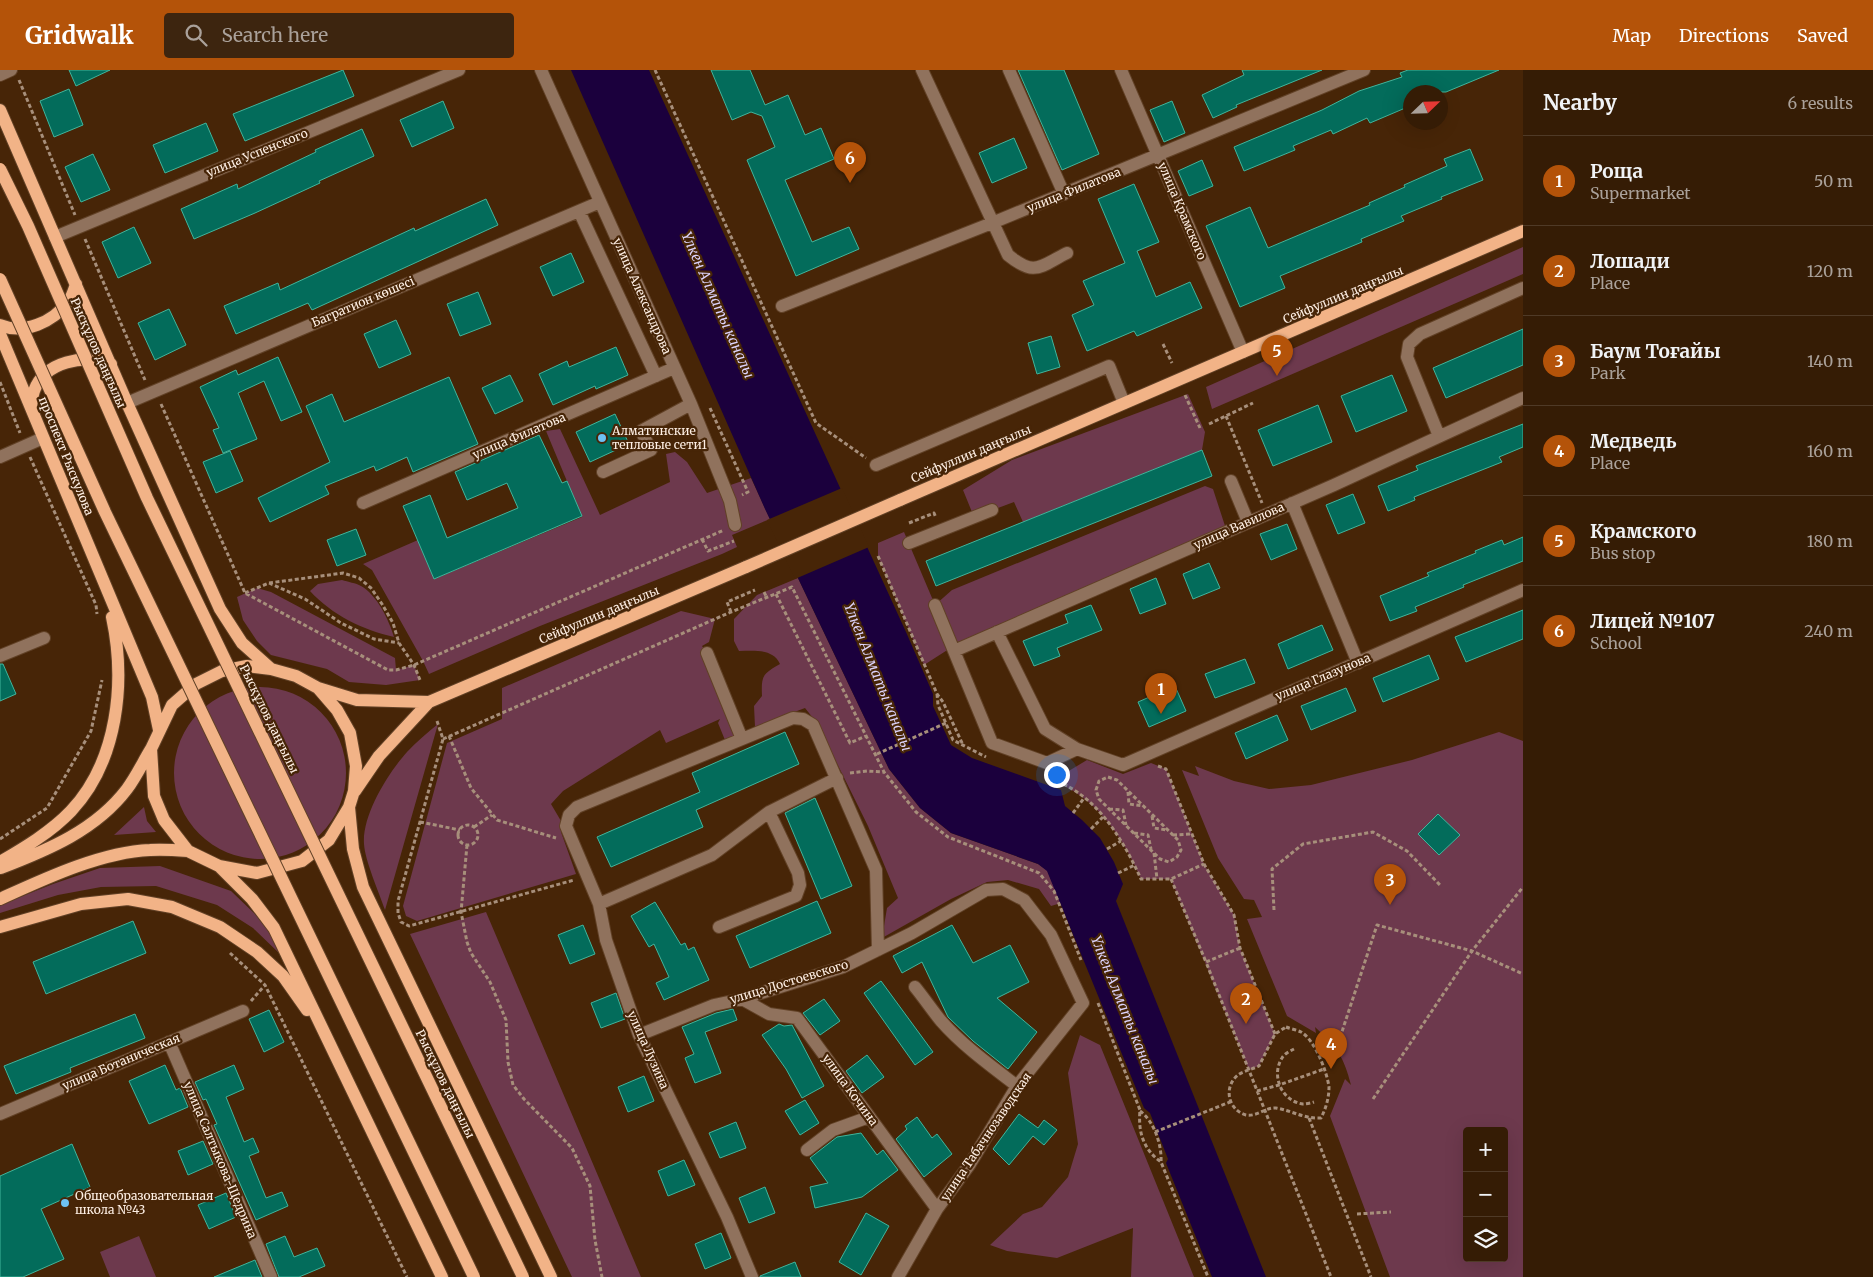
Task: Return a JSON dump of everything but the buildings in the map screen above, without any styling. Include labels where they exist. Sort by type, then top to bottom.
[{"type":"main road","points":[[0,110],[127,402],[220,609],[242,642],[271,669]]},
{"type":"main road","name":"Рысқұлов даңғылы","points":[[0,169],[28,226],[147,498],[523,1277]]},
{"type":"main road","name":"Сейфуллин даңғылы","points":[[354,791],[379,756],[429,702],[1523,232]]},
{"type":"main road","points":[[0,279],[105,512],[474,1277]]},
{"type":"main road","points":[[0,325],[9,329],[29,327],[44,322],[69,302],[76,284]]},
{"type":"main road","name":"проспект Рыскулова","points":[[0,334],[105,588]]},
{"type":"main road","points":[[31,406],[34,391],[40,379],[50,370],[79,359],[100,360],[111,364]]},
{"type":"main road","points":[[105,588],[152,697],[159,730]]},
{"type":"main road","points":[[0,862],[42,835],[71,811],[89,787],[102,761],[118,699],[119,670],[115,632],[105,588]]},
{"type":"main road","points":[[0,869],[42,852],[83,830],[111,808],[128,787],[151,749],[172,705],[196,684],[222,671],[247,666],[271,669],[296,676],[318,688],[337,710],[350,733],[356,766],[354,791],[349,807],[329,840],[302,861],[257,872],[218,866]]},
{"type":"main road","name":"Сейфуллин даңғылы","points":[[318,688],[357,700],[429,702]]},
{"type":"main road","points":[[151,749],[154,796],[164,820],[188,851]]},
{"type":"main road","points":[[349,807],[354,849],[363,887],[550,1277]]},
{"type":"main road","points":[[0,899],[44,879],[109,857],[149,850],[188,851],[218,866],[252,899],[274,928],[442,1277]]},
{"type":"main road","points":[[0,927],[90,903],[128,899],[172,906],[220,927],[257,952],[285,978],[324,1032]]},
{"type":"street","points":[[0,75],[11,70]]},
{"type":"street","name":"улица Успенского","points":[[55,237],[459,70]]},
{"type":"street","name":"улица Александрова","points":[[541,70],[691,404],[730,502],[735,525]]},
{"type":"street","points":[[922,70],[1008,255],[1022,266],[1035,269],[1067,253]]},
{"type":"street","points":[[1009,70],[1064,194]]},
{"type":"street","name":"улица Крамского","points":[[1121,70],[1243,352]]},
{"type":"street","name":"улица Филатова","points":[[782,306],[1064,194],[1364,70]]},
{"type":"street","name":"Багратион көшесі","points":[[127,402],[600,202]]},
{"type":"street","points":[[579,211],[656,376]]},
{"type":"street","points":[[1439,436],[1407,357],[1409,344],[1420,334],[1523,288]]},
{"type":"street","points":[[876,465],[1109,366],[1124,403]]},
{"type":"street","name":"улица Филатова","points":[[363,503],[674,368]]},
{"type":"street","name":"улица Вавилова","points":[[954,651],[1292,503],[1523,398]]},
{"type":"street","points":[[603,472],[651,450],[641,431],[691,404]]},
{"type":"street","points":[[0,457],[43,438]]},
{"type":"street","points":[[1231,481],[1248,522]]},
{"type":"street","points":[[1292,503],[1358,663]]},
{"type":"street","points":[[909,543],[992,510]]},
{"type":"street","name":"улица Глазунова","points":[[1077,749],[1123,765],[1523,590]]},
{"type":"street","points":[[935,605],[992,743],[1047,763],[1077,749]]},
{"type":"street","points":[[997,632],[1045,729],[1077,749]]},
{"type":"street","points":[[0,656],[44,638]]},
{"type":"street","points":[[707,653],[742,739],[793,718],[803,719],[813,725],[876,870],[878,950]]},
{"type":"street","name":"улица Лузина","points":[[742,739],[577,808],[569,815],[566,826],[599,904],[606,940],[639,1035],[727,1217],[752,1277]]},
{"type":"street","points":[[599,904],[712,855],[769,812],[837,778]]},
{"type":"street","points":[[718,927],[796,896],[800,885],[798,873],[769,812]]},
{"type":"street","name":"улица Достоевского","points":[[639,1035],[714,1005],[742,999],[843,967],[912,933],[986,890],[1003,889],[1024,900],[1051,935],[1083,1003]]},
{"type":"street","points":[[915,987],[941,1021],[983,1060],[1017,1086]]},
{"type":"street","name":"улица Кочина","points":[[742,999],[769,1014],[797,1018],[937,1209]]},
{"type":"street","name":"улица Табачнозаводская","points":[[898,1277],[937,1209],[970,1164],[1017,1086],[1083,1003]]},
{"type":"street","name":"улица Ботаническая","points":[[0,1114],[243,1011]]},
{"type":"street","name":"улица Салтыкова-Щедрина","points":[[169,1042],[271,1277]]},
{"type":"street","points":[[807,1150],[834,1130],[869,1117]]},
{"type":"path","points":[[655,70],[816,423],[876,465]]},
{"type":"path","points":[[1163,344],[1172,363]]},
{"type":"path","points":[[0,382],[25,446],[96,605],[98,624]]},
{"type":"path","points":[[155,390],[245,593],[388,670],[396,670],[414,665],[735,525]]},
{"type":"path","points":[[1185,395],[1200,428]]},
{"type":"path","points":[[1210,424],[1253,403]]},
{"type":"path","points":[[1226,416],[1267,514]]},
{"type":"path","points":[[909,523],[934,514]]},
{"type":"path","points":[[702,539],[708,551],[734,541]]},
{"type":"path","points":[[878,556],[937,694],[943,702],[963,745]]},
{"type":"path","points":[[245,593],[269,583],[343,573],[358,578],[371,588],[382,604],[393,623],[399,643],[414,665],[420,680]]},
{"type":"path","points":[[269,583],[305,599],[341,623],[374,639],[399,643]]},
{"type":"path","points":[[443,739],[792,587],[884,772],[867,771],[837,778]]},
{"type":"path","points":[[731,612],[727,602],[755,590]]},
{"type":"path","points":[[764,592],[766,598]]},
{"type":"path","points":[[776,594],[850,743],[866,736]]},
{"type":"path","points":[[0,839],[47,808],[91,731],[102,678]]},
{"type":"path","points":[[937,694],[938,705],[953,740],[987,758]]},
{"type":"path","points":[[436,721],[443,739],[398,901],[398,913],[402,922],[409,926],[587,876]]},
{"type":"path","points":[[876,754],[946,723]]},
{"type":"path","points":[[449,736],[471,788],[497,820],[560,839],[570,836]]},
{"type":"path","points":[[1151,763],[1166,769],[1204,864],[1234,915],[1240,948],[1275,1034]]},
{"type":"path","points":[[1052,780],[1073,768]]},
{"type":"path","points":[[1043,777],[1069,786],[1093,805],[1121,841],[1141,879],[1171,879],[1204,864]]},
{"type":"path","points":[[1108,777],[1117,780],[1128,791],[1178,840],[1181,850],[1177,858],[1169,862],[1160,859],[1099,799],[1096,790],[1100,781],[1108,777]]},
{"type":"path","points":[[1128,791],[1130,804]]},
{"type":"path","points":[[1073,813],[1084,798]]},
{"type":"path","points":[[1109,808],[1123,810],[1130,804],[1143,806]]},
{"type":"path","points":[[1093,805],[1105,805]]},
{"type":"path","points":[[1123,810],[1126,825]]},
{"type":"path","points":[[474,827],[478,832],[478,838],[473,844],[467,845],[459,840],[460,830],[464,826],[474,827],[492,815]]},
{"type":"path","points":[[1148,835],[1154,828],[1152,815]]},
{"type":"path","points":[[1091,829],[1103,817]]},
{"type":"path","points":[[420,822],[460,830]]},
{"type":"path","points":[[1154,828],[1168,830]]},
{"type":"path","points":[[1274,910],[1272,869],[1303,844],[1373,832],[1407,851],[1440,885]]},
{"type":"path","points":[[1134,833],[1148,835]]},
{"type":"path","points":[[1172,835],[1192,834]]},
{"type":"path","points":[[1148,835],[1157,879]]},
{"type":"path","points":[[1107,849],[1121,841]]},
{"type":"path","points":[[467,845],[461,912],[471,953],[490,982],[506,1020],[508,1062],[513,1085],[524,1099],[572,1148],[590,1186],[595,1240],[602,1277]]},
{"type":"path","points":[[1118,872],[1135,865]]},
{"type":"path","points":[[1171,879],[1206,962],[1331,1277]]},
{"type":"path","points":[[1373,1099],[1472,951],[1523,887]]},
{"type":"path","points":[[1334,1056],[1377,925],[1472,951],[1523,974]]},
{"type":"path","points":[[223,947],[265,984],[407,1277]]},
{"type":"path","points":[[1206,962],[1240,948]]},
{"type":"path","points":[[243,1011],[265,984]]},
{"type":"path","points":[[1286,1027],[1302,1033],[1316,1048],[1329,1088],[1327,1105],[1321,1118],[1309,1118],[1274,1108],[1254,1115],[1245,1114],[1236,1109],[1230,1102],[1228,1092],[1232,1082],[1239,1074],[1259,1066],[1275,1034],[1286,1027]]},
{"type":"path","points":[[1294,1049],[1282,1056],[1276,1068],[1279,1085],[1287,1097],[1303,1104],[1314,1102]]},
{"type":"path","points":[[1257,1091],[1324,1069]]},
{"type":"path","points":[[1155,1132],[1230,1102]]},
{"type":"path","points":[[1140,1110],[1147,1116],[1155,1132],[1162,1150],[1161,1162]]},
{"type":"path","points":[[1309,1118],[1370,1277]]},
{"type":"path","points":[[1357,1214],[1391,1212]]},
{"type":"shaded area","points":[[1523,247],[1523,274],[1212,409],[1206,387]]},
{"type":"shaded area","points":[[1188,394],[1205,432],[1202,450],[1023,522],[1014,502],[974,517],[963,490],[1012,460]]},
{"type":"shaded area","points":[[560,429],[600,515],[670,482],[666,454],[675,452],[687,462],[707,493],[751,478],[770,519],[732,535],[737,547],[722,554],[540,626],[429,674],[372,570],[363,564],[418,540],[434,579],[582,517],[546,431]]},
{"type":"shaded area","points":[[1205,486],[1213,489],[1227,532],[952,647],[924,665],[878,556],[878,543],[904,532],[935,605],[952,590]]},
{"type":"shaded area","points":[[798,578],[889,769],[920,808],[951,833],[1038,864],[1047,870],[1061,903],[1051,906],[1039,889],[1008,880],[987,882],[951,899],[882,938],[887,908],[898,898],[868,826],[817,723],[805,708],[755,727],[754,706],[762,696],[764,676],[780,664],[773,655],[768,653],[739,651],[734,641],[734,619],[757,595]]},
{"type":"shaded area","points":[[342,580],[359,585],[372,595],[386,616],[394,637],[360,626],[338,614],[310,591],[318,584]]},
{"type":"shaded area","points":[[257,588],[271,592],[395,658],[396,670],[414,665],[420,680],[386,685],[349,682],[327,669],[271,655],[257,641],[243,620],[237,597]]},
{"type":"shaded area","points":[[681,611],[715,619],[709,642],[702,646],[707,653],[742,739],[727,745],[718,723],[720,719],[666,743],[660,730],[563,791],[551,804],[561,821],[561,832],[576,874],[417,921],[406,916],[403,906],[447,743],[502,719],[502,688]]},
{"type":"shaded area","points":[[260,687],[277,689],[293,694],[321,712],[339,740],[344,756],[346,773],[344,790],[339,806],[321,834],[293,852],[277,857],[260,859],[243,857],[227,852],[199,834],[181,806],[176,790],[174,773],[176,756],[181,740],[199,712],[227,694],[243,689]]},
{"type":"shaded area","points":[[438,724],[385,910],[365,851],[364,833],[367,820],[378,795],[392,771],[410,748]]},
{"type":"shaded area","points":[[1499,732],[1523,741],[1523,1277],[1390,1277],[1330,1116],[1345,1079],[1351,1085],[1346,1067],[1339,1053],[1315,1027],[1316,1033],[1287,1016],[1247,919],[1262,917],[1254,900],[1244,899],[1218,858],[1182,770],[1199,776],[1195,766],[1234,781],[1269,789],[1311,785],[1412,760]]},
{"type":"shaded area","points":[[1087,760],[1123,774],[1151,763],[1166,769],[1204,864],[1234,915],[1240,948],[1275,1034],[1259,1066],[1249,1070],[1171,879],[1141,879],[1126,848],[1106,820],[1082,797],[1052,781]]},
{"type":"shaded area","points":[[144,807],[147,821],[156,832],[114,835]]},
{"type":"shaded area","points":[[160,866],[231,891],[259,918],[274,939],[280,954],[253,928],[217,905],[156,886],[101,887],[58,895],[0,913],[0,905],[100,868]]},
{"type":"shaded area","points":[[486,912],[641,1277],[572,1277],[410,934]]},
{"type":"shaded area","points":[[1080,1035],[1100,1045],[1194,1277],[1131,1277],[1133,1228],[1057,1258],[1007,1251],[990,1245],[1023,1214],[1042,1207],[1068,1177],[1078,1144],[1068,1073]]},
{"type":"shaded area","points":[[139,1236],[156,1277],[110,1277],[100,1252]]},
{"type":"water","name":"Үлкен Алматы каналы","points":[[571,70],[649,70],[906,632],[933,694],[933,706],[951,745],[972,758],[1061,790],[1065,806],[1100,838],[1114,862],[1123,884],[1116,901],[1266,1277],[1212,1277],[1166,1163],[1168,1159],[1150,1113],[1144,1108],[1047,871],[1038,864],[951,833],[920,808],[889,769],[765,509]]},
{"type":"pier","points":[[842,488],[869,547],[795,579],[767,520]]},
{"type":"place","name":"Лицей №107","points":[[850,183]]},
{"type":"place","name":"Крамского","points":[[1277,376]]},
{"type":"place","name":"Алматинские тепловые сети1","points":[[602,438]]},
{"type":"place","name":"Роща","points":[[1161,714]]},
{"type":"place","name":"Баум Тоғайы","points":[[1390,905]]},
{"type":"place","name":"Лошади","points":[[1246,1024]]},
{"type":"place","name":"Медведь","points":[[1331,1069]]},
{"type":"place","name":"Общеобразовательная школа №43","points":[[65,1203]]}]
